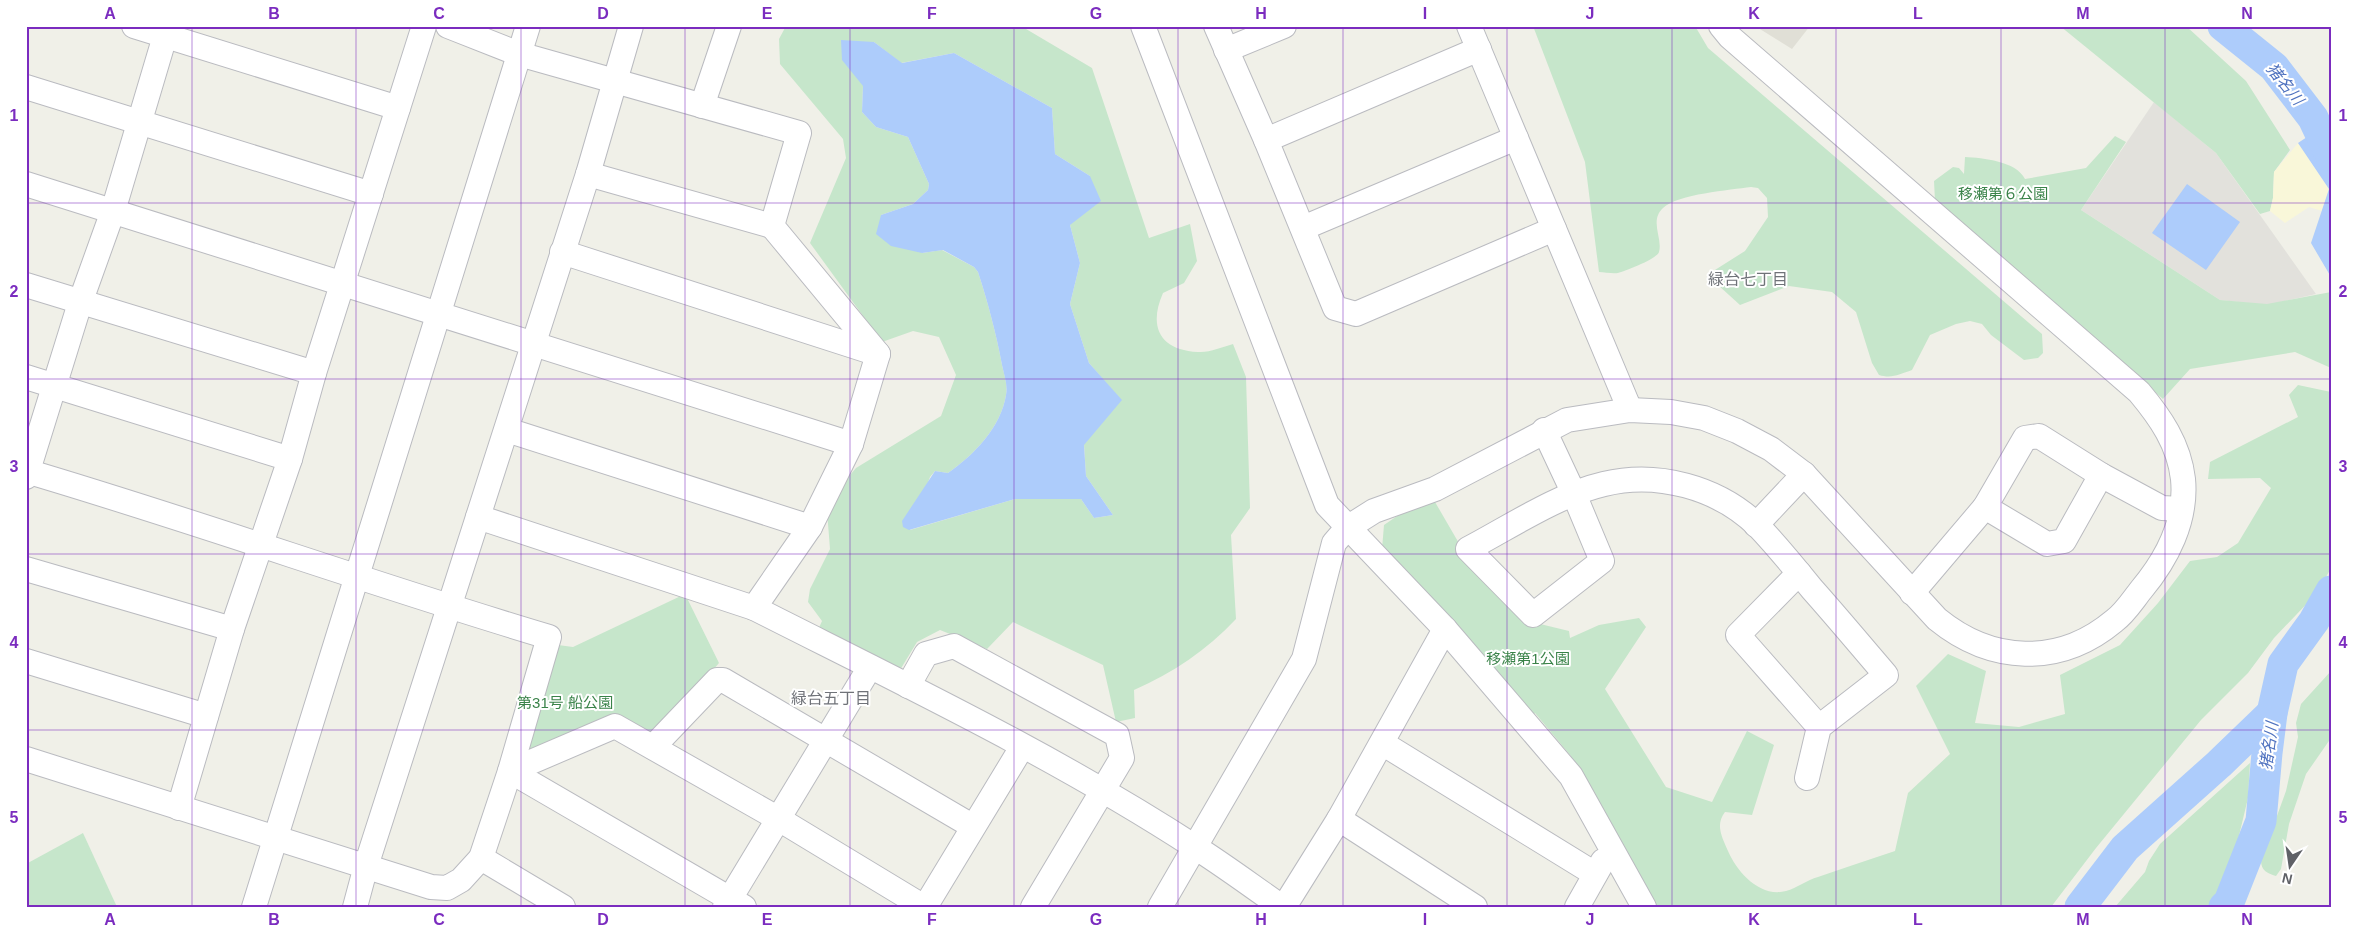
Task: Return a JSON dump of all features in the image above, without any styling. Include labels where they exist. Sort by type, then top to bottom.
[{"type":"street","points":[[134,26],[167,31],[398,108]]},
{"type":"street","points":[[179,808],[232,629],[290,459],[314,373],[424,26]]},
{"type":"street","points":[[448,26],[519,54],[799,133],[772,226]]},
{"type":"street","points":[[254,907],[355,577],[528,26]]},
{"type":"street","points":[[356,907],[366,866],[588,174],[631,26]]},
{"type":"street","points":[[702,106],[729,26]]},
{"type":"street","points":[[1143,26],[1327,505],[1445,629],[1571,776],[1644,907]]},
{"type":"street","points":[[1216,26],[1266,140],[1335,308],[1356,314],[1554,229]]},
{"type":"street","points":[[1226,50],[1284,26]]},
{"type":"street","points":[[1470,26],[1630,410]]},
{"type":"street","points":[[1160,907],[1304,659],[1334,543],[1347,528],[1374,511],[1435,489],[1544,430],[1567,420],[1630,410],[1671,412],[1704,418],[1737,431],[1771,449],[1804,474],[1912,593],[1956,634],[1979,645],[2003,652],[2029,654],[2057,650],[2078,644],[2098,634],[2116,620],[2150,580],[2163,561],[2174,539],[2181,509],[2183,479],[2176,450],[2162,420],[2139,392],[1737,44],[1720,26]]},
{"type":"street","points":[[26,758],[275,839],[431,887],[447,888],[461,880],[481,858],[510,771],[549,637],[448,607],[262,545],[27,473],[53,385],[113,211],[167,31]]},
{"type":"street","points":[[1266,140],[1479,49]]},
{"type":"street","points":[[26,87],[371,194]]},
{"type":"street","points":[[1303,228],[1516,138]]},
{"type":"street","points":[[588,174],[772,226],[878,354]]},
{"type":"street","points":[[26,184],[851,444]]},
{"type":"street","points":[[562,252],[878,354]]},
{"type":"street","points":[[26,285],[314,373]]},
{"type":"street","points":[[754,608],[810,527],[851,444],[878,354]]},
{"type":"street","points":[[26,377],[290,459]]},
{"type":"street","points":[[507,430],[810,527]]},
{"type":"street","points":[[1544,430],[1574,494],[1602,562],[1534,615],[1468,549],[1574,494],[1604,484],[1632,479],[1660,480],[1701,490],[1723,501],[1756,525],[1886,675],[1819,728],[1807,778]]},
{"type":"street","points":[[1912,593],[1985,507],[2025,438],[2039,436],[2101,475],[2162,508],[2181,509]]},
{"type":"street","points":[[1756,525],[1804,474]]},
{"type":"street","points":[[1985,507],[2047,544],[2064,542],[2101,475]]},
{"type":"street","points":[[478,517],[754,608],[908,686],[1103,792],[1195,847],[1283,907],[1339,819],[1445,629]]},
{"type":"street","points":[[26,569],[232,629]]},
{"type":"street","points":[[1799,573],[1738,635],[1819,728]]},
{"type":"street","points":[[908,686],[926,654],[954,646],[1117,735],[1122,758],[1033,907]]},
{"type":"street","points":[[26,661],[206,716]]},
{"type":"street","points":[[510,771],[733,904],[778,818],[870,667]]},
{"type":"street","points":[[653,747],[717,680],[723,680],[972,826]]},
{"type":"street","points":[[510,771],[615,726],[778,818],[925,907],[972,826],[1022,747]]},
{"type":"street","points":[[1382,742],[1595,874]]},
{"type":"street","points":[[1339,819],[1475,907]]},
{"type":"street","points":[[1577,907],[1612,847]]},
{"type":"street","points":[[481,858],[563,907]]},
{"type":"shaded area","points":[[1755,26],[1810,26],[1792,49]]},
{"type":"shaded area","points":[[2154,102],[2216,153],[2316,294],[2267,305],[2220,300],[2081,210]]},
{"type":"green space","points":[[786,26],[1021,26],[1092,68],[1149,238],[1190,224],[1197,261],[1184,283],[1163,293],[1157,316],[1157,326],[1166,341],[1174,347],[1185,350],[1207,352],[1233,344],[1246,377],[1250,508],[1231,535],[1236,619],[1189,660],[1134,690],[1135,718],[1116,722],[1103,665],[1013,622],[987,649],[940,630],[917,642],[900,670],[818,630],[822,621],[808,602],[810,589],[830,549],[827,511],[834,494],[856,468],[941,416],[956,375],[939,337],[913,331],[882,342],[810,243],[846,158],[843,139],[780,64],[779,39]],"holes":[[[874,42],[901,63],[954,53],[1052,108],[1055,154],[1090,176],[1070,225],[1080,263],[1070,304],[1089,363],[1121,400],[1084,444],[1086,476],[1113,515],[1094,518],[1081,499],[1015,499],[910,530],[930,477],[935,471],[948,473],[958,466],[976,449],[992,429],[1003,407],[1006,395],[1006,380],[978,272],[974,267],[942,250],[922,253],[881,215],[913,204],[928,190],[929,184],[908,137],[876,127],[862,112],[863,86]]]},
{"type":"green space","points":[[1533,26],[1695,26],[1708,48],[2042,334],[2043,353],[2038,358],[2024,360],[1991,335],[1982,324],[1970,321],[1956,324],[1930,335],[1912,370],[1896,376],[1884,376],[1879,375],[1872,363],[1856,312],[1832,292],[1789,286],[1740,305],[1707,275],[1745,251],[1768,217],[1767,198],[1758,188],[1751,187],[1705,193],[1670,203],[1663,208],[1657,218],[1660,247],[1657,255],[1618,273],[1599,272],[1585,162]]},
{"type":"green space","points":[[2060,26],[2186,26],[2246,81],[2290,150],[2274,172],[2273,198],[2270,211],[2260,214],[2216,153]]},
{"type":"green space","name":"移瀬第６公園","points":[[2115,136],[2126,142],[2081,210],[2220,300],[2267,304],[2331,292],[2331,368],[2295,352],[2190,369],[2163,399],[1935,201],[1934,181],[1953,167],[1959,168],[1964,174],[1965,157],[2007,164],[2021,173],[2025,179],[2086,168]]},
{"type":"green space","name":"移瀬第1公園","points":[[2298,385],[2331,392],[2330,570],[2316,594],[2274,638],[2248,673],[2201,720],[2096,848],[2051,907],[1657,907],[1570,755],[1535,713],[1533,716],[1382,549],[1384,525],[1406,510],[1435,502],[1460,545],[1536,623],[1569,631],[1570,638],[1599,625],[1639,618],[1646,627],[1605,689],[1666,787],[1712,802],[1747,731],[1774,745],[1752,815],[1725,812],[1720,826],[1728,851],[1743,875],[1767,891],[1786,891],[1814,878],[1895,851],[1908,793],[1950,754],[1916,686],[1948,654],[1986,671],[1975,723],[2019,727],[2065,714],[2060,675],[2120,645],[2158,603],[2190,561],[2217,557],[2238,543],[2271,488],[2260,478],[2208,479],[2210,462],[2298,417],[2289,395]]},
{"type":"green space","name":"第31号 船公園","points":[[685,594],[719,663],[657,734],[617,720],[603,719],[523,752],[558,645],[573,647]]},
{"type":"green space","points":[[2331,671],[2331,738],[2306,774],[2289,824],[2281,869],[2276,876],[2265,871],[2261,860],[2286,791],[2298,737],[2296,723],[2301,704]]},
{"type":"green space","points":[[2250,763],[2248,798],[2226,890],[2209,907],[2115,907],[2145,872],[2149,861],[2160,844]]},
{"type":"green space","points":[[83,833],[117,907],[26,907],[26,864]]},
{"type":"sand","points":[[2298,143],[2329,189],[2322,211],[2309,207],[2285,223],[2270,211],[2273,198],[2274,172]]},
{"type":"water","points":[[841,40],[874,42],[902,63],[954,53],[1052,108],[1055,154],[1090,176],[1101,201],[1070,225],[1080,263],[1070,304],[1089,363],[1122,400],[1084,445],[1086,476],[1113,515],[1094,518],[1081,499],[1015,499],[909,530],[903,527],[902,521],[935,471],[948,473],[967,458],[985,439],[1003,407],[1006,384],[988,307],[978,272],[974,267],[943,250],[922,253],[891,246],[876,234],[881,215],[913,204],[928,190],[929,184],[908,137],[876,127],[862,112],[863,86],[842,60]]},
{"type":"water","points":[[2331,121],[2331,277],[2311,243],[2329,189],[2298,143]]},
{"type":"water","points":[[2187,184],[2240,222],[2206,270],[2152,233]]},
{"type":"waterway","name":"猪名川","points":[[2223,26],[2274,67],[2313,118],[2331,156]]},
{"type":"waterway","name":"猪名川","points":[[2224,907],[2229,902],[2261,821],[2272,713],[2283,664],[2314,621],[2331,591]]},
{"type":"waterway","points":[[2080,907],[2125,848],[2219,764],[2272,713]]},
{"type":"district","name":"緑台七丁目","points":[[1748,279]]},
{"type":"district","name":"緑台五丁目","points":[[831,698]]}]
